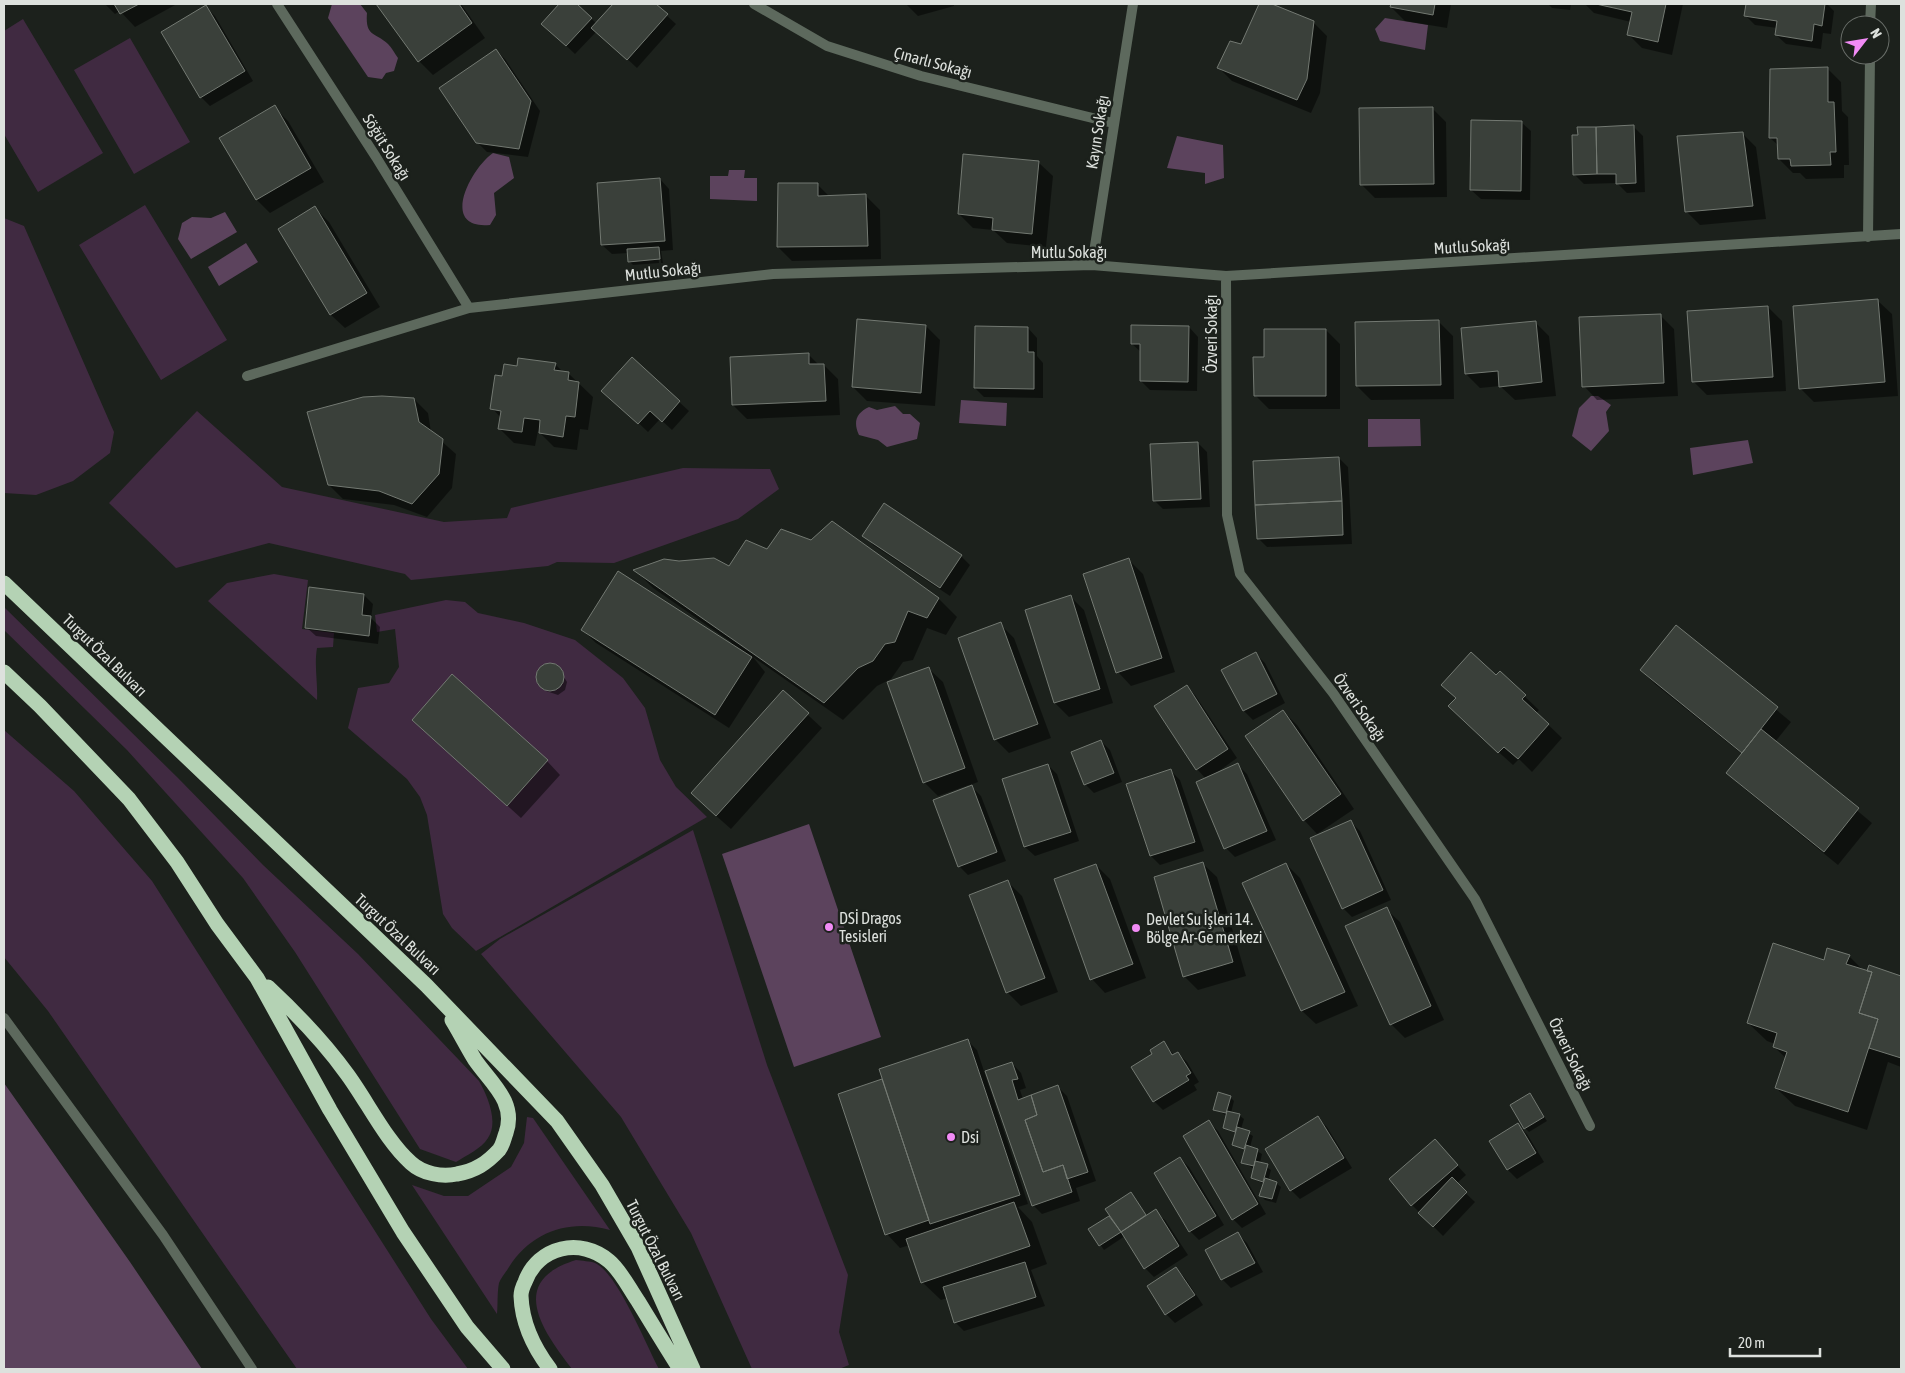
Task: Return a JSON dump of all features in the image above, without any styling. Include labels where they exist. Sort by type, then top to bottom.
[{"type":"highway","name":"Turgut Özal Bulvarı","points":[[4,583],[438,997],[557,1121],[602,1185],[638,1247],[693,1369]]},
{"type":"highway","points":[[4,672],[40,706],[129,799],[177,862],[217,924],[257,978],[330,1110],[402,1232],[467,1326],[504,1369]]},
{"type":"highway","points":[[257,978],[309,1027],[346,1073],[392,1140],[412,1164],[432,1174],[450,1176],[468,1172],[487,1162],[501,1147],[507,1129],[508,1109],[497,1086],[476,1061],[438,997]]},
{"type":"highway","points":[[550,1369],[540,1356],[527,1330],[520,1294],[528,1272],[542,1258],[555,1250],[569,1246],[586,1248],[609,1261],[622,1277],[680,1369]]},
{"type":"street","name":"Söğüt Sokağı","points":[[276,4],[376,157],[469,308]]},
{"type":"street","name":"Çınarlı Sokağı","points":[[754,4],[827,46],[921,76],[1113,123]]},
{"type":"street","name":"Kayın Sokağı","points":[[1092,266],[1133,4]]},
{"type":"street","points":[[1868,237],[1870,65]]},
{"type":"street","name":"Mutlu Sokağı","points":[[247,376],[469,308],[772,274],[1092,266],[1226,276],[1901,234]]},
{"type":"street","name":"Özveri Sokağı","points":[[1226,276],[1227,515],[1240,574],[1333,694],[1475,899],[1590,1126]]},
{"type":"street","points":[[4,1018],[163,1235],[252,1369]]},
{"type":"shaded area","points":[[332,4],[360,4],[367,13],[369,30],[388,44],[398,58],[394,71],[386,73],[382,79],[368,77],[328,18]]},
{"type":"shaded area","points":[[1385,18],[1428,25],[1425,50],[1380,41],[1375,29]]},
{"type":"shaded area","points":[[23,19],[103,153],[38,192],[4,134],[4,31]]},
{"type":"shaded area","points":[[130,38],[190,142],[134,174],[74,70]]},
{"type":"shaded area","points":[[1177,136],[1223,145],[1224,178],[1205,184],[1205,173],[1167,168]]},
{"type":"shaded area","points":[[493,153],[509,157],[514,178],[494,193],[496,215],[490,225],[475,224],[466,218],[462,209],[464,197],[468,184],[484,161]]},
{"type":"shaded area","points":[[729,170],[745,170],[744,178],[757,178],[757,201],[710,199],[710,176],[728,176]]},
{"type":"shaded area","points":[[145,205],[227,340],[161,380],[79,245]]},
{"type":"shaded area","points":[[225,212],[237,232],[191,259],[178,239],[182,223],[192,217],[211,218]]},
{"type":"shaded area","points":[[4,218],[24,226],[114,432],[110,453],[73,481],[36,495],[4,493]]},
{"type":"shaded area","points":[[246,243],[258,262],[219,286],[208,267]]},
{"type":"shaded area","points":[[1591,396],[1598,396],[1611,405],[1606,412],[1609,431],[1591,451],[1572,436],[1579,408]]},
{"type":"shaded area","points":[[961,400],[1007,403],[1006,426],[959,423]]},
{"type":"shaded area","points":[[895,406],[903,414],[910,414],[920,423],[917,439],[887,447],[878,440],[859,435],[856,422],[861,412],[869,407],[877,410]]},
{"type":"shaded area","points":[[197,411],[282,487],[444,522],[507,518],[511,508],[683,468],[770,469],[779,489],[738,519],[614,563],[557,562],[548,566],[411,580],[405,574],[269,543],[176,568],[109,503]]},
{"type":"shaded area","points":[[1368,419],[1420,419],[1421,446],[1368,447]]},
{"type":"shaded area","points":[[1748,440],[1753,463],[1693,475],[1690,448]]},
{"type":"shaded area","points":[[274,574],[308,580],[302,629],[334,633],[333,647],[317,648],[317,700],[208,601],[227,583]]},
{"type":"shaded area","points":[[446,600],[465,602],[478,613],[524,623],[575,640],[623,678],[645,708],[660,760],[676,787],[707,817],[476,951],[452,928],[443,914],[427,815],[420,797],[407,779],[348,728],[358,688],[389,683],[399,667],[395,629],[377,632],[375,615]]},
{"type":"shaded area","points":[[4,607],[178,778],[263,865],[358,954],[479,1081],[491,1109],[492,1117],[491,1132],[482,1145],[456,1162],[420,1149],[295,952],[243,878],[127,750],[4,630]]},
{"type":"shaded area","points":[[4,730],[74,791],[152,881],[431,1319],[468,1369],[297,1369],[48,1011],[4,957]]},
{"type":"shaded area","points":[[809,824],[881,1037],[794,1067],[722,854]]},
{"type":"shaded area","points":[[693,830],[767,1065],[848,1275],[839,1332],[849,1365],[839,1369],[752,1369],[691,1233],[621,1117],[481,954],[500,939]]},
{"type":"shaded area","points":[[4,1083],[130,1262],[202,1369],[4,1369]]},
{"type":"shaded area","points":[[527,1117],[533,1118],[610,1230],[581,1226],[567,1227],[553,1231],[529,1244],[518,1255],[499,1283],[497,1314],[412,1185],[444,1196],[468,1196],[511,1167],[524,1143]]},
{"type":"shaded area","points":[[576,1260],[595,1263],[604,1269],[613,1280],[631,1311],[659,1369],[572,1369],[542,1323],[537,1308],[537,1293],[542,1280],[555,1269]]},
{"type":"building","points":[[114,4],[139,4],[120,14]]},
{"type":"building","points":[[376,4],[459,4],[472,23],[418,62]]},
{"type":"building","points":[[559,4],[577,4],[592,18],[566,46],[541,24]]},
{"type":"building","points":[[613,4],[656,4],[668,14],[627,60],[591,28]]},
{"type":"building","points":[[1259,4],[1272,4],[1314,21],[1307,79],[1297,100],[1217,68],[1230,41],[1241,44]]},
{"type":"building","points":[[1391,4],[1435,4],[1433,15],[1390,7]]},
{"type":"building","points":[[1596,4],[1666,4],[1658,42],[1627,35],[1632,12]]},
{"type":"building","points":[[1746,4],[1825,4],[1822,26],[1814,24],[1812,41],[1775,35],[1777,21],[1744,16]]},
{"type":"building","points":[[206,5],[245,71],[200,98],[161,32]]},
{"type":"building","points":[[496,49],[531,101],[519,149],[476,143],[439,88]]},
{"type":"building","points":[[1828,67],[1828,102],[1834,102],[1836,152],[1830,152],[1831,165],[1791,166],[1790,159],[1778,159],[1777,138],[1769,138],[1770,69]]},
{"type":"building","points":[[275,105],[311,168],[256,200],[219,138]]},
{"type":"building","points":[[1433,107],[1434,184],[1360,185],[1359,108]]},
{"type":"building","points":[[1471,120],[1522,121],[1521,191],[1470,190]]},
{"type":"building","points":[[1634,125],[1636,183],[1616,184],[1616,174],[1597,174],[1596,127]]},
{"type":"building","points":[[1577,127],[1596,127],[1597,174],[1573,175],[1572,135],[1578,135]]},
{"type":"building","points":[[1743,132],[1753,206],[1685,212],[1677,136]]},
{"type":"building","points":[[963,154],[1039,161],[1032,234],[992,230],[993,218],[958,214]]},
{"type":"building","points":[[660,178],[665,241],[601,245],[597,183]]},
{"type":"building","points":[[778,183],[818,183],[818,196],[866,194],[868,246],[777,247]]},
{"type":"building","points":[[315,206],[367,293],[330,315],[278,229]]},
{"type":"building","points":[[659,247],[660,259],[628,262],[627,249]]},
{"type":"building","points":[[1878,299],[1885,382],[1799,389],[1793,306]]},
{"type":"building","points":[[1768,306],[1773,377],[1692,382],[1687,311]]},
{"type":"building","points":[[1661,314],[1664,383],[1582,387],[1579,317]]},
{"type":"building","points":[[857,319],[926,325],[921,393],[852,387]]},
{"type":"building","points":[[1439,320],[1441,385],[1356,386],[1355,322]]},
{"type":"building","points":[[1536,321],[1542,382],[1499,387],[1498,371],[1465,374],[1461,328]]},
{"type":"building","points":[[1131,325],[1189,326],[1188,382],[1140,381],[1140,344],[1131,344]]},
{"type":"building","points":[[975,326],[1028,327],[1028,352],[1034,352],[1034,389],[974,388]]},
{"type":"building","points":[[1264,329],[1326,329],[1326,396],[1254,396],[1253,357],[1264,357]]},
{"type":"building","points":[[809,353],[809,364],[824,364],[826,401],[732,405],[730,357]]},
{"type":"building","points":[[632,357],[680,401],[662,422],[650,411],[638,424],[601,391]]},
{"type":"building","points":[[518,358],[556,363],[554,370],[569,372],[568,380],[579,382],[575,417],[566,416],[563,437],[539,433],[540,420],[524,418],[522,432],[498,429],[501,411],[490,409],[495,375],[502,376],[504,364],[517,366]]},
{"type":"building","points":[[363,397],[414,398],[419,422],[443,439],[439,474],[412,504],[379,491],[328,485],[307,412]]},
{"type":"building","points":[[1198,442],[1201,499],[1153,501],[1150,444]]},
{"type":"building","points":[[1339,457],[1342,501],[1255,505],[1253,461]]},
{"type":"building","points":[[1342,501],[1343,535],[1257,539],[1255,505]]},
{"type":"building","points":[[884,503],[962,555],[940,588],[862,536]]},
{"type":"building","points":[[832,521],[939,598],[927,618],[908,611],[895,642],[885,644],[873,661],[858,668],[824,703],[633,570],[664,559],[679,561],[714,558],[729,566],[746,540],[767,549],[781,529],[811,540]]},
{"type":"building","points":[[1129,558],[1162,658],[1116,673],[1083,574]]},
{"type":"building","points":[[618,571],[752,657],[715,715],[581,630]]},
{"type":"building","points":[[309,587],[364,594],[362,615],[371,616],[369,636],[305,628]]},
{"type":"building","points":[[1071,595],[1100,689],[1054,703],[1025,610]]},
{"type":"building","points":[[1001,622],[1038,724],[994,740],[958,638]]},
{"type":"building","points":[[1676,625],[1778,707],[1742,753],[1640,670]]},
{"type":"building","points":[[1256,652],[1277,694],[1243,711],[1221,670]]},
{"type":"building","points":[[1471,652],[1496,675],[1500,671],[1526,695],[1522,699],[1549,724],[1518,759],[1504,747],[1498,753],[1448,706],[1456,698],[1441,685]]},
{"type":"building","points":[[550,663],[560,667],[564,677],[560,687],[550,691],[540,687],[536,677],[540,667]]},
{"type":"building","points":[[929,667],[965,768],[923,783],[887,682]]},
{"type":"building","points":[[452,674],[548,760],[507,806],[412,720]]},
{"type":"building","points":[[1187,685],[1228,749],[1196,770],[1154,706]]},
{"type":"building","points":[[783,690],[809,713],[716,816],[691,793]]},
{"type":"building","points":[[1283,710],[1341,794],[1303,821],[1245,736]]},
{"type":"building","points":[[1761,729],[1859,808],[1824,852],[1726,773]]},
{"type":"building","points":[[1101,740],[1114,773],[1084,785],[1071,752]]},
{"type":"building","points":[[1238,763],[1267,831],[1224,849],[1196,782]]},
{"type":"building","points":[[1048,764],[1071,832],[1024,847],[1002,779]]},
{"type":"building","points":[[1171,769],[1195,842],[1150,856],[1126,784]]},
{"type":"building","points":[[972,785],[997,852],[958,867],[933,800]]},
{"type":"building","points":[[1351,820],[1383,890],[1342,909],[1310,838]]},
{"type":"building","points":[[1203,862],[1233,962],[1183,977],[1154,877]]},
{"type":"building","points":[[1286,863],[1345,992],[1301,1011],[1242,883]]},
{"type":"building","points":[[1096,864],[1133,964],[1090,980],[1054,879]]},
{"type":"building","points":[[1008,880],[1045,978],[1006,993],[969,895]]},
{"type":"building","points":[[1387,907],[1431,1006],[1390,1025],[1345,926]]},
{"type":"building","points":[[1773,943],[1824,960],[1827,948],[1850,955],[1846,964],[1872,972],[1859,1013],[1878,1019],[1848,1112],[1775,1088],[1787,1052],[1773,1047],[1777,1033],[1747,1023]]},
{"type":"building","points":[[1869,965],[1901,976],[1901,1058],[1869,1048],[1878,1019],[1859,1013],[1872,972],[1867,971]]},
{"type":"building","name":"Dsi","points":[[968,1039],[1020,1195],[930,1224],[879,1069]]},
{"type":"building","points":[[1164,1041],[1172,1055],[1178,1052],[1191,1073],[1186,1076],[1189,1080],[1153,1102],[1131,1067],[1152,1054],[1150,1050]]},
{"type":"building","points":[[1012,1062],[1018,1079],[1012,1080],[1018,1100],[1031,1095],[1037,1115],[1025,1120],[1043,1172],[1063,1165],[1072,1192],[1032,1206],[985,1071]]},
{"type":"building","points":[[882,1079],[929,1220],[885,1235],[838,1094]]},
{"type":"building","points":[[1058,1085],[1088,1172],[1067,1179],[1063,1165],[1043,1172],[1025,1120],[1037,1115],[1031,1095]]},
{"type":"building","points":[[1218,1092],[1231,1096],[1226,1113],[1213,1110]]},
{"type":"building","points":[[1530,1093],[1544,1117],[1524,1129],[1510,1105]]},
{"type":"building","points":[[1227,1111],[1240,1114],[1235,1132],[1223,1128]]},
{"type":"building","points":[[1318,1116],[1344,1158],[1290,1191],[1265,1149]]},
{"type":"building","points":[[1209,1120],[1258,1204],[1232,1220],[1183,1136]]},
{"type":"building","points":[[1518,1123],[1536,1153],[1507,1170],[1489,1141]]},
{"type":"building","points":[[1237,1127],[1250,1131],[1244,1149],[1232,1145]]},
{"type":"building","points":[[1435,1139],[1458,1165],[1411,1206],[1389,1179]]},
{"type":"building","points":[[1246,1145],[1258,1149],[1254,1166],[1241,1163]]},
{"type":"building","points":[[1180,1157],[1216,1216],[1189,1232],[1154,1173]]},
{"type":"building","points":[[1255,1161],[1268,1164],[1263,1182],[1251,1178]]},
{"type":"building","points":[[1452,1177],[1467,1192],[1433,1227],[1418,1213]]},
{"type":"building","points":[[1265,1178],[1277,1182],[1272,1199],[1259,1196]]},
{"type":"building","points":[[1131,1192],[1146,1215],[1121,1232],[1105,1209]]},
{"type":"building","points":[[1014,1202],[1030,1246],[921,1283],[906,1239]]},
{"type":"building","points":[[1156,1209],[1179,1246],[1144,1269],[1121,1232]]},
{"type":"building","points":[[1109,1216],[1121,1232],[1099,1246],[1088,1229]]},
{"type":"building","points":[[1238,1232],[1255,1263],[1221,1280],[1205,1250]]},
{"type":"building","points":[[1025,1262],[1036,1297],[954,1323],[943,1287]]},
{"type":"building","points":[[1176,1267],[1195,1295],[1165,1315],[1147,1286]]},
{"type":"place","name":"DSİ Dragos Tesisleri","points":[[829,927]]},
{"type":"place","name":"Devlet Su İşleri 14. Bölge Ar-Ge merkezi","points":[[1136,928]]},
{"type":"place","name":"Dsi","points":[[951,1137]]}]
